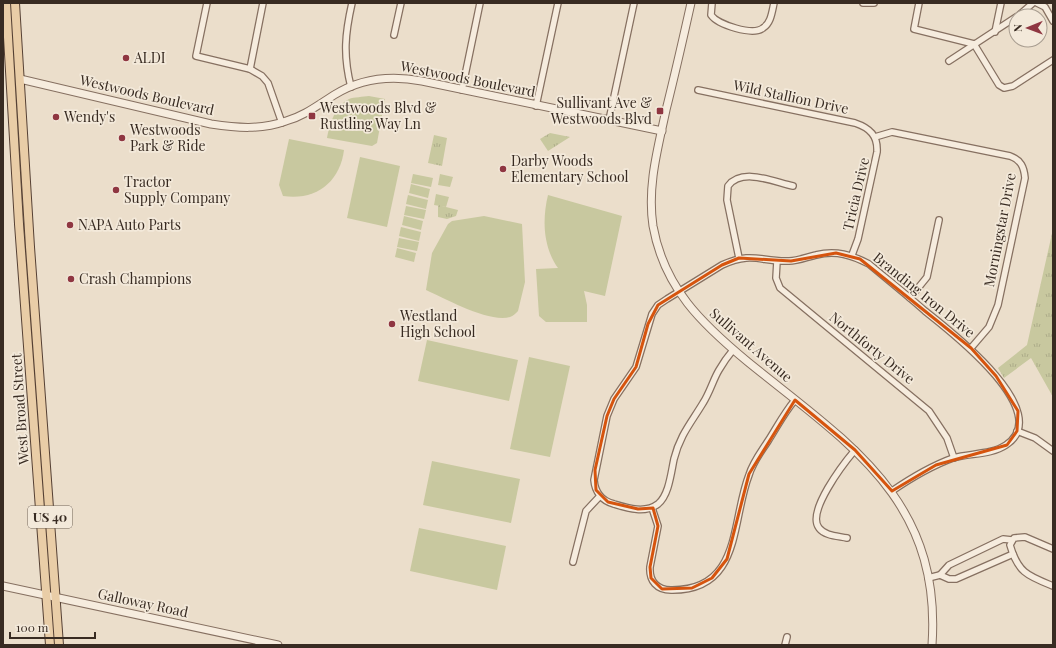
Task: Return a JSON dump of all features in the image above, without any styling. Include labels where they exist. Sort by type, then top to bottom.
[{"type":"main road","name":"West Broad Street","points":[[6,3],[5,22],[50,645]]},
{"type":"main road","name":"West Broad Street","points":[[15,3],[30,247],[59,645]]},
{"type":"street","points":[[207,3],[196,54],[198,58],[250,69],[262,76],[268,83],[282,123]]},
{"type":"street","points":[[250,69],[263,3]]},
{"type":"street","points":[[351,87],[345,58],[345,42],[352,3]]},
{"type":"street","points":[[394,35],[401,3]]},
{"type":"street","points":[[462,90],[480,3]]},
{"type":"street","points":[[536,106],[558,3]]},
{"type":"street","points":[[609,120],[634,3]]},
{"type":"street","name":"Sullivant Avenue","points":[[691,3],[651,183],[653,225],[664,264],[678,292],[702,322],[733,350],[855,450],[892,491],[915,534],[928,578],[932,609],[932,645]]},
{"type":"street","points":[[712,3],[711,14],[719,23],[754,31],[762,29],[770,21],[774,3]]},
{"type":"street","points":[[919,3],[914,29],[974,44],[999,85],[1004,88],[1013,86],[1053,60]]},
{"type":"street","points":[[995,32],[1001,3]]},
{"type":"street","points":[[1037,3],[1045,7],[1053,21]]},
{"type":"street","points":[[949,61],[1008,23]]},
{"type":"street","name":"Westwoods Boulevard","points":[[20,79],[224,126],[252,128],[282,123],[308,112],[351,87],[379,78],[400,78],[422,80],[536,106],[662,131]]},
{"type":"street","name":"Wild Stallion Drive","points":[[698,90],[855,123],[868,129],[875,137]]},
{"type":"street","name":"Morningstar Drive","points":[[875,137],[892,132],[911,135],[1010,156],[1018,160],[1024,168],[1025,178],[998,305],[989,327],[971,348]]},
{"type":"street","name":"Tricia Drive","points":[[852,255],[858,239],[877,152],[875,137]]},
{"type":"street","points":[[739,258],[727,200],[728,186],[735,178],[745,176],[793,186]]},
{"type":"street","points":[[910,298],[927,277],[939,220]]},
{"type":"street","name":"Branding Iron Drive","points":[[600,496],[594,485],[594,475],[610,408],[636,367],[652,314],[658,306],[678,292],[722,265],[739,258],[757,257],[777,261],[798,260],[828,253],[852,255],[869,264],[971,348],[996,376],[1013,400],[1019,417],[1017,430]]},
{"type":"street","name":"Northforty Drive","points":[[777,261],[776,278],[780,288],[929,411],[947,438],[954,458]]},
{"type":"street","points":[[574,562],[586,511],[600,496],[608,502],[638,509],[652,508],[661,501],[666,491],[678,445],[686,428],[704,402],[720,368],[733,350]]},
{"type":"street","points":[[652,508],[658,526],[650,567],[651,578],[654,583],[662,589],[680,590],[692,588],[712,578],[727,559],[749,474],[782,417],[794,400]]},
{"type":"street","points":[[892,491],[926,470],[954,458],[999,449],[1007,445],[1017,430],[1035,438],[1053,451]]},
{"type":"street","points":[[847,538],[823,532],[817,525],[815,518],[817,510],[837,474],[855,450]]},
{"type":"street","points":[[940,575],[948,565],[1003,540],[1012,540],[1021,536],[1053,549]]},
{"type":"street","points":[[1012,540],[1010,545],[1021,570],[1027,576],[1053,586]]},
{"type":"street","points":[[928,578],[940,575],[953,580],[1013,554]]},
{"type":"street","name":"Galloway Road","points":[[3,586],[278,645]]},
{"type":"street","points":[[785,645],[787,637]]},
{"type":"highlighted area","points":[[836,253],[860,259],[971,348],[996,376],[1018,411],[1017,431],[1007,445],[936,465],[892,491],[855,450],[795,400],[749,474],[727,559],[712,578],[692,588],[662,589],[651,578],[650,567],[658,526],[653,508],[638,509],[608,502],[596,490],[595,470],[607,416],[614,399],[636,367],[648,324],[658,305],[722,265],[739,258],[791,261]]},
{"type":"green space","points":[[369,96],[385,99],[377,143],[372,146],[327,138],[334,116],[344,102],[356,97]]},
{"type":"green space","points":[[550,133],[570,137],[548,151],[540,139]]},
{"type":"green space","points":[[434,135],[447,138],[442,166],[428,163]]},
{"type":"green space","points":[[289,139],[344,150],[342,161],[332,180],[316,192],[295,197],[283,196],[279,185]]},
{"type":"green space","points":[[360,157],[400,166],[387,227],[347,218]]},
{"type":"green space","points":[[413,174],[433,178],[431,187],[411,183]]},
{"type":"green space","points":[[440,174],[453,177],[450,187],[438,185]]},
{"type":"green space","points":[[411,184],[430,189],[428,198],[409,193]]},
{"type":"green space","points":[[436,194],[449,197],[446,207],[434,205]]},
{"type":"green space","points":[[408,195],[428,200],[426,209],[406,204]]},
{"type":"green space","points":[[548,195],[622,216],[605,296],[584,291],[587,305],[587,322],[546,322],[539,316],[536,269],[558,268],[549,251],[545,233],[545,214]]},
{"type":"green space","points":[[438,205],[458,210],[456,216],[447,219],[438,217]]},
{"type":"green space","points":[[406,206],[426,210],[424,219],[404,215]]},
{"type":"green space","points":[[404,216],[423,221],[421,230],[402,225]]},
{"type":"green space","points":[[484,216],[522,224],[525,282],[518,311],[510,317],[491,317],[468,309],[426,290],[432,253],[448,224],[452,221]]},
{"type":"green space","points":[[401,227],[421,232],[419,241],[399,236]]},
{"type":"green space","points":[[1053,229],[1053,397],[1031,358],[1004,378],[998,368],[1027,345]]},
{"type":"green space","points":[[399,238],[419,242],[417,251],[397,247]]},
{"type":"green space","points":[[397,248],[416,253],[414,262],[395,257]]},
{"type":"green space","points":[[427,340],[518,360],[509,401],[418,381]]},
{"type":"green space","points":[[529,357],[570,366],[550,457],[510,449]]},
{"type":"green space","points":[[432,461],[520,479],[511,523],[423,505]]},
{"type":"green space","points":[[419,528],[506,546],[497,590],[410,571]]},
{"type":"place","name":"ALDI","points":[[126,58]]},
{"type":"place","name":"Sullivant Ave & Westwoods Blvd","points":[[660,111]]},
{"type":"place","name":"Westwoods Blvd & Rustling Way Ln","points":[[312,116]]},
{"type":"place","name":"Wendy's","points":[[56,117]]},
{"type":"place","name":"Westwoods Park & Ride","points":[[122,138]]},
{"type":"place","name":"Darby Woods Elementary School","points":[[503,169]]},
{"type":"place","name":"Tractor Supply Company","points":[[116,190]]},
{"type":"place","name":"NAPA Auto Parts","points":[[70,225]]},
{"type":"place","name":"Crash Champions","points":[[71,279]]},
{"type":"place","name":"Westland High School","points":[[392,324]]}]
